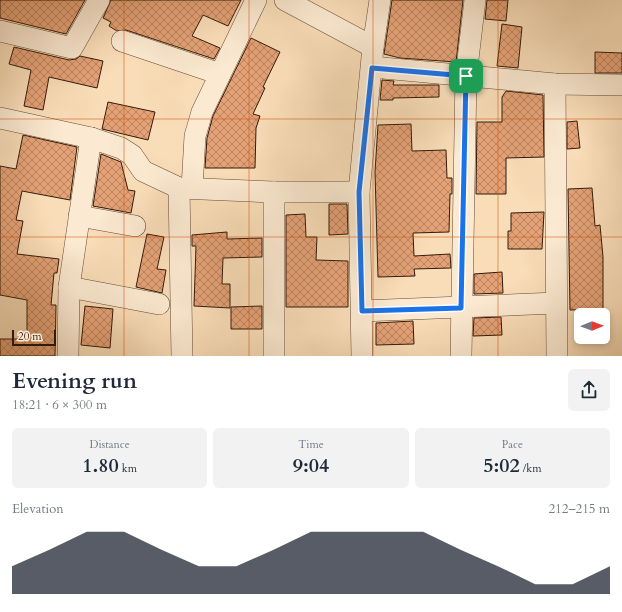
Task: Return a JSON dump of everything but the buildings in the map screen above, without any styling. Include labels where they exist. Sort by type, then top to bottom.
[{"type":"street","points":[[0,30],[72,48],[98,0]]},
{"type":"street","points":[[182,356],[186,188],[195,136],[202,112],[256,0]]},
{"type":"street","points":[[285,0],[373,46]]},
{"type":"street","points":[[362,356],[359,192],[373,46],[380,0]]},
{"type":"street","points":[[461,356],[466,76],[475,0]]},
{"type":"street","points":[[122,41],[220,74]]},
{"type":"street","points":[[372,68],[555,84],[622,85]]},
{"type":"street","points":[[555,84],[556,356]]},
{"type":"street","points":[[0,118],[91,138],[121,148],[132,155],[143,171],[186,188],[274,192],[359,192]]},
{"type":"street","points":[[68,356],[69,287],[91,138]]},
{"type":"street","points":[[274,192],[274,356]]},
{"type":"street","points":[[79,216],[135,226]]},
{"type":"street","points":[[69,287],[159,304]]},
{"type":"street","points":[[362,311],[556,303]]},
{"type":"route","points":[[372,68],[466,76],[461,308],[362,311],[359,192],[372,68]]}]
